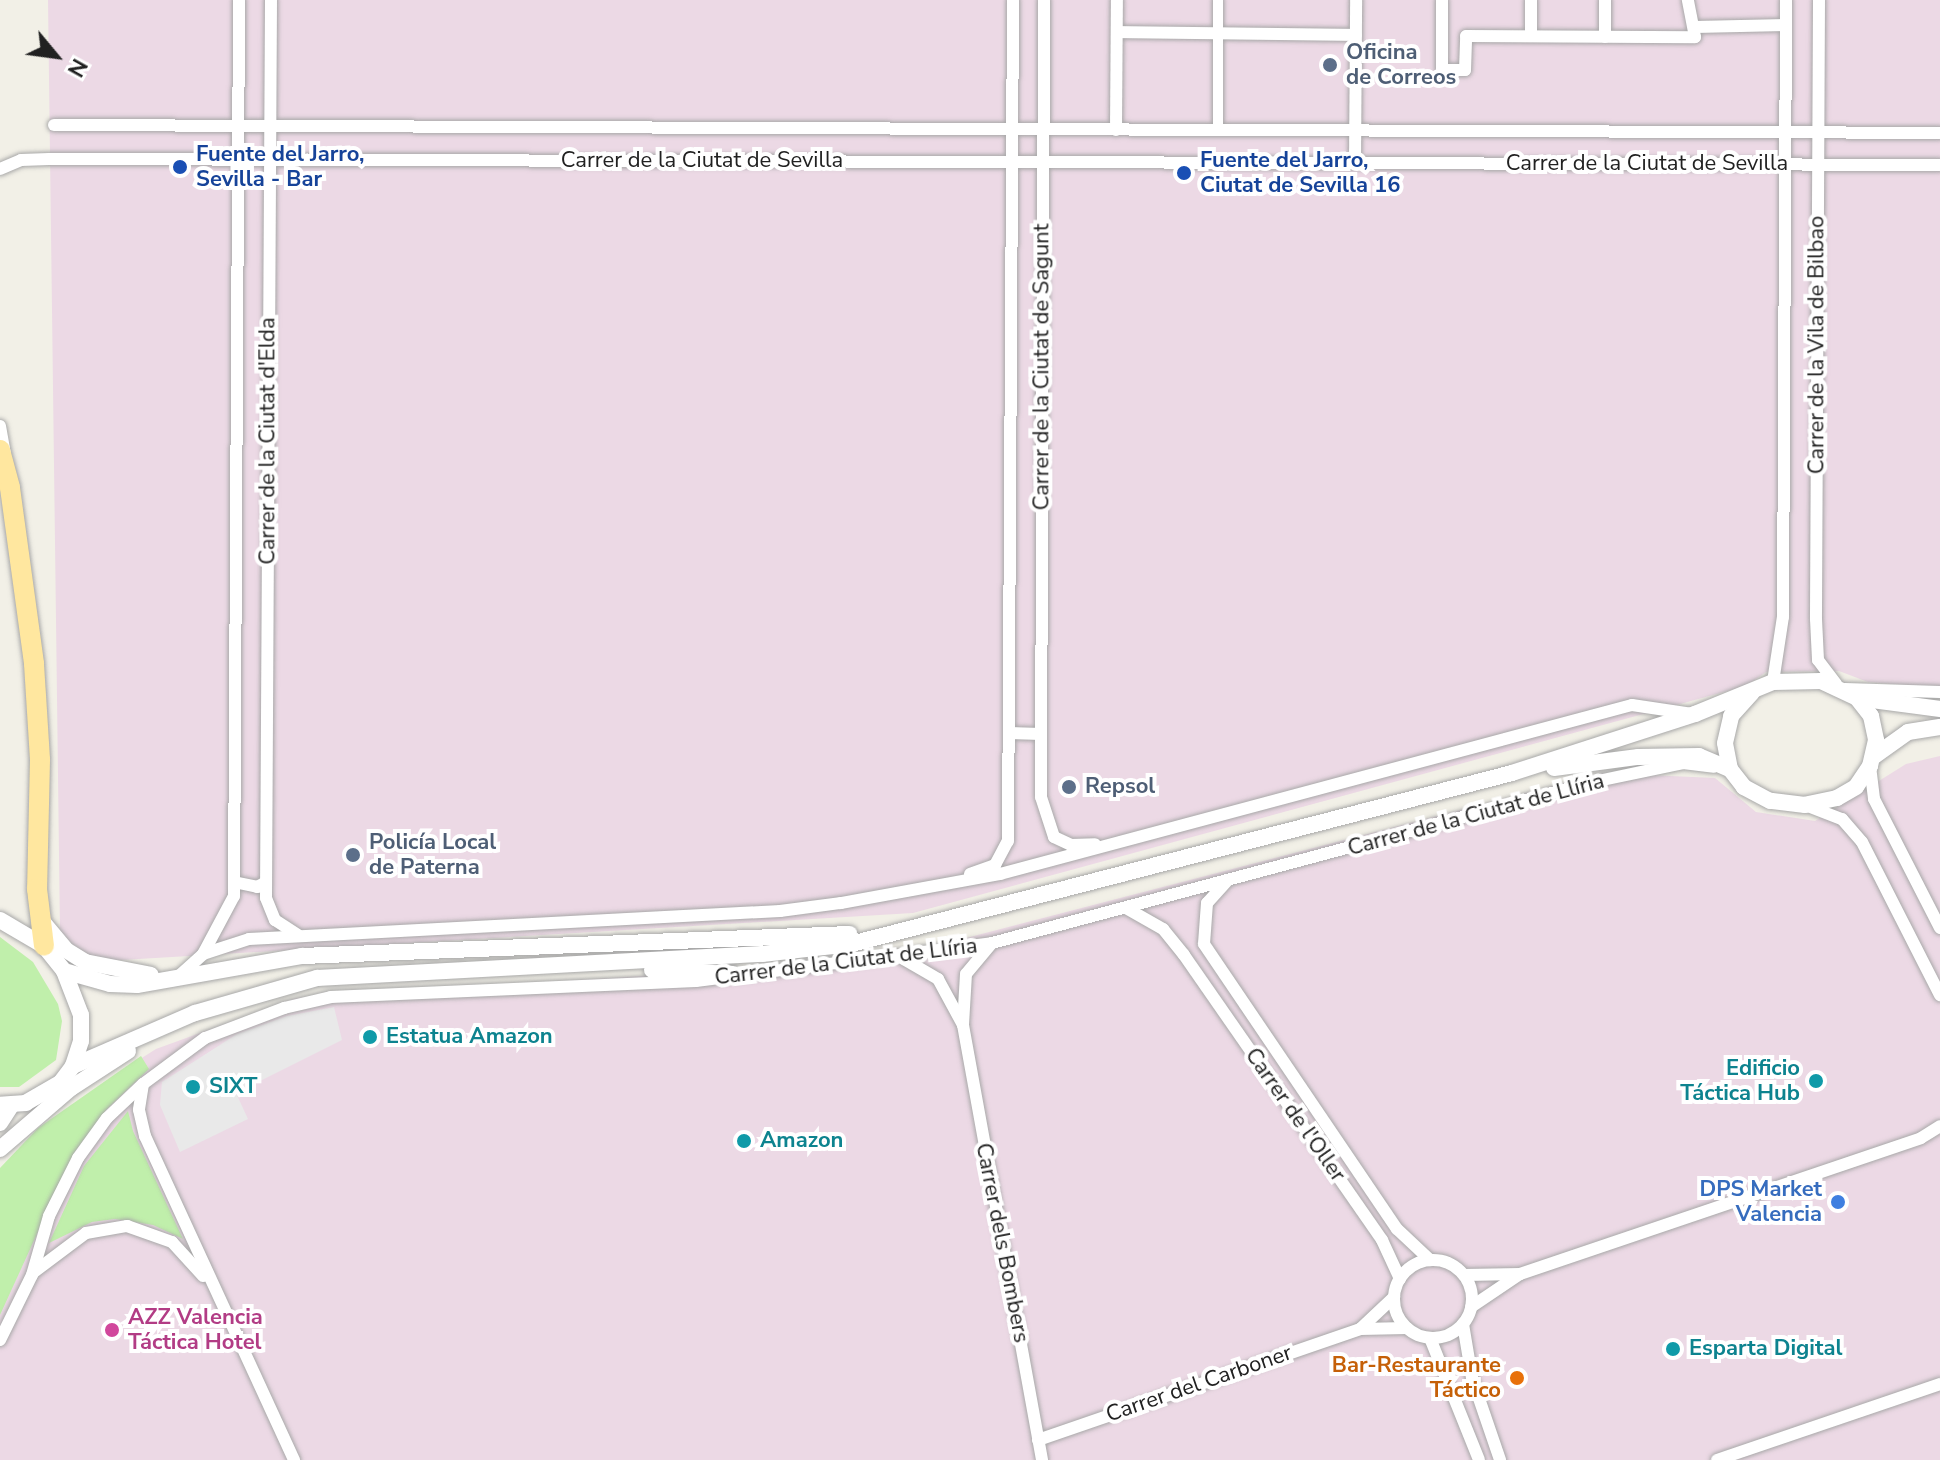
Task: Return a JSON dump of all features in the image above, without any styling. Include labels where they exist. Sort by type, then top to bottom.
[{"type":"main road","points":[[0,450],[10,488],[34,664],[40,919],[44,946]]},
{"type":"street","name":"Carrer de la Ciutat d'Elda","points":[[203,954],[227,915],[234,882],[239,0]]},
{"type":"street","name":"Carrer de la Ciutat d'Elda","points":[[271,0],[266,882],[275,920],[298,935]]},
{"type":"street","name":"Carrer de la Ciutat de Sagunt","points":[[933,887],[995,865],[1004,855],[1008,841],[1013,0]]},
{"type":"street","name":"Carrer de la Ciutat de Sagunt","points":[[1044,0],[1041,797],[1054,837],[1071,845],[1110,843]]},
{"type":"street","points":[[1116,130],[1117,0]]},
{"type":"street","points":[[1218,0],[1218,130]]},
{"type":"street","points":[[1355,163],[1356,0]]},
{"type":"street","points":[[1442,0],[1442,70],[1465,70],[1466,36],[1695,37],[1695,19],[1688,19],[1688,0]]},
{"type":"street","points":[[1531,0],[1531,36]]},
{"type":"street","points":[[1605,0],[1605,37]]},
{"type":"street","name":"Carrer de la Vila de Bilbao","points":[[1773,682],[1783,617],[1786,0]]},
{"type":"street","name":"Carrer de la Vila de Bilbao","points":[[1819,0],[1816,619],[1818,660],[1846,690]]},
{"type":"street","points":[[1695,27],[1786,25]]},
{"type":"street","points":[[1117,32],[1356,35]]},
{"type":"street","name":"Carrer de la Ciutat de Sevilla","points":[[54,125],[1940,133]]},
{"type":"street","name":"Carrer de la Ciutat de Sevilla","points":[[0,169],[21,160],[49,159],[1940,165]]},
{"type":"street","points":[[0,426],[10,488]]},
{"type":"street","name":"Carrer de la Ciutat de Llíria","points":[[73,1066],[195,1013],[317,978],[762,954],[851,944],[1512,773],[1695,714],[1773,682],[1797,679],[1940,709]]},
{"type":"street","points":[[1846,690],[1871,716],[1876,740],[1871,762],[1874,799],[1940,928]]},
{"type":"street","name":"Carrer de la Ciutat de Llíria","points":[[1846,690],[1940,692]]},
{"type":"street","name":"Carrer de la Ciutat de Llíria","points":[[1734,774],[1725,743],[1731,716],[1752,693]]},
{"type":"street","name":"Carrer de la Ciutat de Llíria","points":[[180,975],[203,954],[249,939],[780,911],[933,887],[1632,705],[1695,714]]},
{"type":"street","name":"Carrer de la Ciutat de Llíria","points":[[1512,773],[1638,757],[1699,756],[1734,774],[1770,801],[1805,805],[1837,798],[1856,787],[1871,762],[1908,732],[1937,729]]},
{"type":"street","points":[[1009,733],[1041,734]]},
{"type":"street","name":"Carrer de la Ciutat de Llíria","points":[[0,1340],[32,1275],[49,1216],[78,1158],[143,1084],[205,1038],[284,1008],[331,997],[696,981],[733,974],[902,958],[992,943],[1683,763],[1734,774]]},
{"type":"street","points":[[1805,805],[1842,819],[1862,842],[1940,995]]},
{"type":"street","points":[[1184,955],[1204,944],[1207,903],[1227,881]]},
{"type":"street","points":[[234,882],[257,887],[266,882]]},
{"type":"street","name":"Carrer de l'Oller","points":[[1126,908],[1163,929],[1184,955],[1382,1240],[1400,1279]]},
{"type":"street","points":[[40,919],[66,950],[85,962],[124,973],[180,975]]},
{"type":"street","points":[[0,920],[44,946],[64,971],[81,1015],[73,1066],[42,1096],[6,1105],[0,1123]]},
{"type":"street","name":"Carrer de la Ciutat de Llíria","points":[[64,971],[110,984],[302,956],[919,927]]},
{"type":"street","name":"Carrer dels Bombers","points":[[992,943],[966,974],[963,1025],[1042,1460]]},
{"type":"street","name":"Carrer de l'Oller","points":[[1204,944],[1397,1229],[1430,1260]]},
{"type":"street","name":"Carrer dels Bombers","points":[[902,958],[938,979],[963,1025]]},
{"type":"street","points":[[494,970],[733,974]]},
{"type":"street","points":[[0,1149],[71,1088],[163,1028]]},
{"type":"street","points":[[143,1084],[139,1110],[145,1136],[294,1460]]},
{"type":"street","points":[[1500,1460],[1472,1378],[1463,1324],[1471,1307],[1520,1274],[1921,1138],[1940,1126]]},
{"type":"street","points":[[1921,1138],[1940,1137]]},
{"type":"street","points":[[32,1275],[86,1233],[127,1226],[172,1242],[212,1286]]},
{"type":"street","points":[[1479,1460],[1430,1338],[1407,1328],[1394,1297],[1400,1279],[1430,1260],[1442,1261],[1464,1275],[1520,1274]]},
{"type":"street","points":[[1464,1275],[1471,1307]]},
{"type":"street","name":"Carrer del Carboner","points":[[1360,1329],[1394,1297]]},
{"type":"street","points":[[1430,1338],[1463,1324]]},
{"type":"street","name":"Carrer del Carboner","points":[[1038,1440],[1360,1329],[1407,1328]]},
{"type":"street","points":[[1717,1460],[1940,1384]]},
{"type":"shaded area","points":[[48,0],[1940,0],[1940,688],[1868,682],[1839,671],[1766,672],[1746,686],[913,913],[88,962],[60,931]]},
{"type":"shaded area","points":[[1940,756],[1940,1460],[0,1460],[0,1257],[118,1073],[156,1049],[296,998],[768,968],[947,943],[1603,773],[1715,778],[1756,812],[1815,821],[1906,764]]},
{"type":"shaded area","points":[[334,1007],[342,1040],[236,1093],[248,1119],[180,1152],[160,1105],[162,1082],[237,1034],[287,1016]]},
{"type":"green space","points":[[0,937],[33,962],[58,1004],[62,1021],[56,1060],[19,1087],[0,1087]]},
{"type":"green space","points":[[141,1056],[149,1069],[106,1110],[74,1153],[0,1315],[0,1168],[38,1128]]},
{"type":"green space","points":[[128,1111],[133,1131],[183,1239],[153,1225],[115,1219],[92,1222],[49,1243],[84,1166]]},
{"type":"place","name":"Oficina de Correos","points":[[1330,65]]},
{"type":"place","name":"Fuente del Jarro, Sevilla - Bar","points":[[180,167]]},
{"type":"place","name":"Fuente del Jarro, Ciutat de Sevilla 16","points":[[1184,173]]},
{"type":"place","name":"Repsol","points":[[1069,787]]},
{"type":"place","name":"Policía Local de Paterna","points":[[353,855]]},
{"type":"place","name":"Estatua Amazon","points":[[370,1037]]},
{"type":"place","name":"Edificio Táctica Hub","points":[[1816,1081]]},
{"type":"place","name":"SIXT","points":[[193,1087]]},
{"type":"place","name":"Amazon","points":[[744,1141]]},
{"type":"place","name":"DPS Market Valencia","points":[[1838,1202]]},
{"type":"place","name":"AZZ Valencia Táctica Hotel","points":[[112,1330]]},
{"type":"place","name":"Esparta Digital","points":[[1673,1349]]},
{"type":"place","name":"Bar-Restaurante Táctico","points":[[1517,1378]]}]
